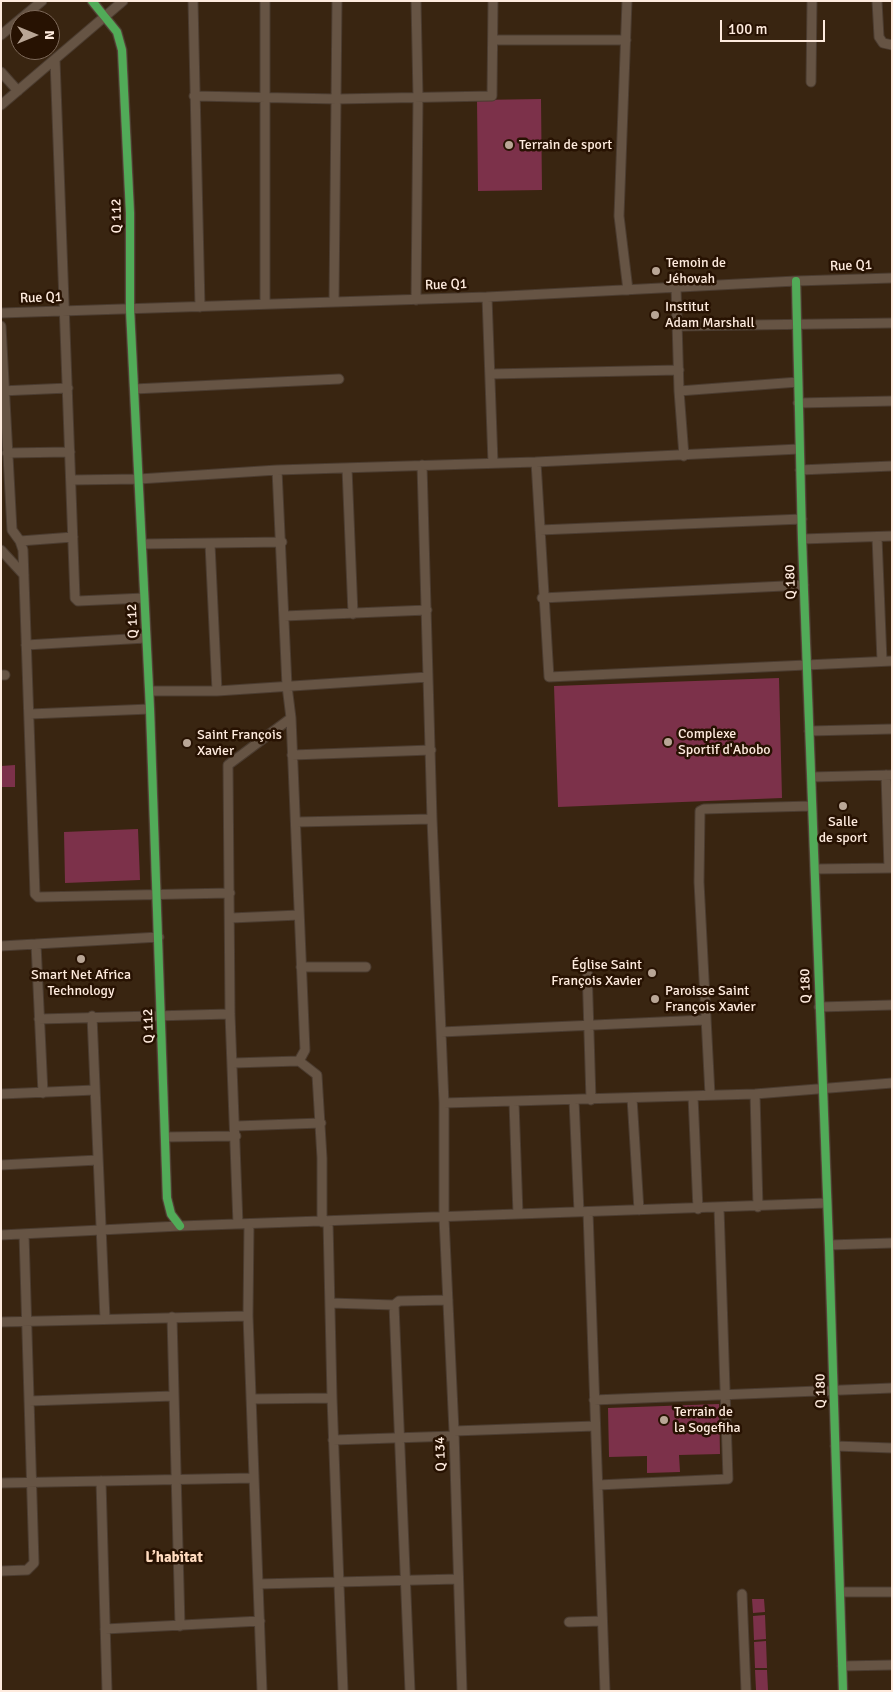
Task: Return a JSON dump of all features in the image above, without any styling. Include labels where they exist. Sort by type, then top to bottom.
[{"type":"street","points":[[1,35],[42,1]]},
{"type":"street","name":"Q 112","points":[[92,1],[120,38],[122,50],[130,212],[130,309],[158,895],[168,1206],[171,1214],[180,1226]]},
{"type":"street","points":[[60,56],[123,1]]},
{"type":"street","points":[[193,1],[200,307]]},
{"type":"street","points":[[265,1],[265,304]]},
{"type":"street","points":[[334,302],[337,99],[336,1]]},
{"type":"street","points":[[416,1],[418,97],[416,300]]},
{"type":"street","points":[[194,96],[337,99],[492,96],[493,1]]},
{"type":"street","points":[[627,1],[619,216],[628,290]]},
{"type":"street","points":[[811,82],[812,1]]},
{"type":"street","points":[[877,1],[879,37],[883,43],[892,45]]},
{"type":"street","points":[[493,40],[626,40]]},
{"type":"street","points":[[1,105],[55,60]]},
{"type":"street","points":[[55,60],[76,600],[144,598]]},
{"type":"street","points":[[1,72],[18,91]]},
{"type":"street","name":"Rue Q1","points":[[1,313],[416,300],[892,278]]},
{"type":"street","name":"Q 180","points":[[796,281],[806,664],[829,1245],[843,1691]]},
{"type":"street","points":[[676,287],[679,391],[684,456]]},
{"type":"street","points":[[487,297],[493,463]]},
{"type":"street","points":[[678,326],[892,323]]},
{"type":"street","points":[[1,326],[7,453],[4,467],[13,536],[20,541],[23,550],[36,896],[230,893]]},
{"type":"street","points":[[490,374],[679,370]]},
{"type":"street","points":[[134,389],[339,379]]},
{"type":"street","points":[[679,391],[798,382]]},
{"type":"street","points":[[4,391],[68,388]]},
{"type":"street","points":[[798,403],[892,401]]},
{"type":"street","points":[[71,480],[139,479],[277,470],[684,456],[800,449]]},
{"type":"street","points":[[7,453],[70,452]]},
{"type":"street","points":[[536,462],[547,675],[551,678],[892,661]]},
{"type":"street","name":"Q 134","points":[[422,465],[432,819],[444,1103],[444,1218],[454,1434],[462,1691]]},
{"type":"street","points":[[800,470],[892,466]]},
{"type":"street","points":[[347,468],[353,614]]},
{"type":"street","points":[[277,470],[282,542],[287,686],[291,718],[305,1050],[299,1061]]},
{"type":"street","points":[[540,530],[802,519]]},
{"type":"street","points":[[1,531],[12,530]]},
{"type":"street","points":[[877,536],[882,661]]},
{"type":"street","points":[[802,539],[892,536]]},
{"type":"street","points":[[20,541],[73,537]]},
{"type":"street","points":[[142,544],[282,542]]},
{"type":"street","points":[[210,544],[217,691]]},
{"type":"street","points":[[1,550],[24,574]]},
{"type":"street","points":[[542,598],[804,586]]},
{"type":"street","points":[[284,616],[427,610]]},
{"type":"street","points":[[26,646],[146,638]]},
{"type":"street","points":[[149,691],[217,691],[428,677]]},
{"type":"street","points":[[30,714],[150,709]]},
{"type":"street","points":[[238,1224],[236,1126],[230,1014],[231,918],[228,765],[291,718]]},
{"type":"street","points":[[810,731],[892,730]]},
{"type":"street","points":[[292,755],[431,750]]},
{"type":"street","points":[[811,778],[889,775],[891,868],[815,869]]},
{"type":"street","points":[[710,1096],[704,1020],[699,882],[700,811],[704,809],[812,806]]},
{"type":"street","points":[[296,822],[432,819]]},
{"type":"street","points":[[231,918],[299,915]]},
{"type":"street","points":[[1,946],[159,937]]},
{"type":"street","points":[[36,944],[43,1092]]},
{"type":"street","points":[[301,967],[366,967]]},
{"type":"street","points":[[588,967],[591,1100]]},
{"type":"street","points":[[819,1007],[892,1005]]},
{"type":"street","points":[[39,1019],[92,1016],[230,1014]]},
{"type":"street","points":[[92,1016],[105,1319]]},
{"type":"street","points":[[441,1032],[704,1020]]},
{"type":"street","points":[[233,1062],[299,1061],[317,1075],[330,1303],[333,1440],[343,1691]]},
{"type":"street","points":[[444,1103],[755,1094],[892,1083]]},
{"type":"street","points":[[1,1094],[95,1090]]},
{"type":"street","points":[[755,1094],[758,1207]]},
{"type":"street","points":[[693,1096],[698,1209]]},
{"type":"street","points":[[632,1098],[639,1210]]},
{"type":"street","points":[[574,1100],[584,1212],[594,1400],[605,1691]]},
{"type":"street","points":[[514,1102],[518,1214]]},
{"type":"street","points":[[236,1126],[320,1123]]},
{"type":"street","points":[[165,1137],[236,1136]]},
{"type":"street","points":[[1,1165],[98,1160]]},
{"type":"street","points":[[1,1235],[180,1226],[758,1207],[827,1203]]},
{"type":"street","points":[[598,1485],[727,1480],[729,1476],[719,1208]]},
{"type":"street","points":[[249,1224],[248,1316],[262,1691]]},
{"type":"street","points":[[1,1571],[27,1570],[34,1563],[24,1234]]},
{"type":"street","points":[[829,1245],[892,1243]]},
{"type":"street","points":[[410,1691],[394,1306],[399,1301],[448,1300]]},
{"type":"street","points":[[330,1303],[394,1306]]},
{"type":"street","points":[[1,1322],[248,1316]]},
{"type":"street","points":[[172,1317],[180,1626]]},
{"type":"street","points":[[594,1400],[892,1388]]},
{"type":"street","points":[[30,1401],[173,1396]]},
{"type":"street","points":[[252,1399],[332,1398]]},
{"type":"street","points":[[333,1440],[399,1438],[595,1426]]},
{"type":"street","points":[[835,1446],[892,1448]]},
{"type":"street","points":[[1,1483],[253,1478]]},
{"type":"street","points":[[101,1481],[107,1691]]},
{"type":"street","points":[[258,1584],[405,1582],[458,1579]]},
{"type":"street","points":[[840,1592],[892,1592]]},
{"type":"street","points":[[742,1594],[746,1691]]},
{"type":"street","points":[[105,1629],[260,1621]]},
{"type":"street","points":[[569,1622],[602,1621]]},
{"type":"street","points":[[842,1666],[892,1665]]},
{"type":"shaded area","name":"Terrain de sport","points":[[541,99],[542,190],[478,191],[477,100]]},
{"type":"shaded area","name":"Complexe Sportif d'Abobo","points":[[779,678],[782,798],[558,807],[554,686]]},
{"type":"shaded area","points":[[15,765],[15,787],[1,787],[1,766]]},
{"type":"shaded area","points":[[138,829],[140,880],[65,883],[64,832]]},
{"type":"shaded area","name":"Terrain de la Sogefiha","points":[[719,1404],[720,1454],[679,1455],[680,1472],[647,1473],[647,1456],[609,1457],[608,1408]]},
{"type":"shaded area","points":[[752,1599],[764,1599],[765,1612],[753,1613]]},
{"type":"shaded area","points":[[765,1615],[766,1639],[754,1640],[753,1616]]},
{"type":"shaded area","points":[[766,1641],[767,1668],[755,1668],[754,1642]]},
{"type":"shaded area","points":[[755,1670],[767,1670],[768,1690],[756,1690]]},
{"type":"cycle path","points":[[92,1],[117,32],[122,50],[130,213],[130,309],[150,709],[167,1198],[171,1214],[180,1226]]},
{"type":"cycle path","points":[[796,281],[802,539],[829,1245],[843,1691]]},
{"type":"place","name":"Terrain de sport","points":[[509,145]]},
{"type":"place","name":"Temoin de Jéhovah","points":[[656,271]]},
{"type":"place","name":"Institut Adam Marshall","points":[[655,315]]},
{"type":"place","name":"Complexe Sportif d'Abobo","points":[[668,742]]},
{"type":"place","name":"Saint François Xavier","points":[[187,743]]},
{"type":"place","name":"Salle de sport","points":[[843,806]]},
{"type":"place","name":"Smart Net Africa Technology","points":[[81,959]]},
{"type":"place","name":"Église Saint François Xavier","points":[[652,973]]},
{"type":"place","name":"Paroisse Saint François Xavier","points":[[655,999]]},
{"type":"place","name":"Terrain de la Sogefiha","points":[[664,1420]]},
{"type":"district","name":"L’habitat","points":[[174,1558]]}]
